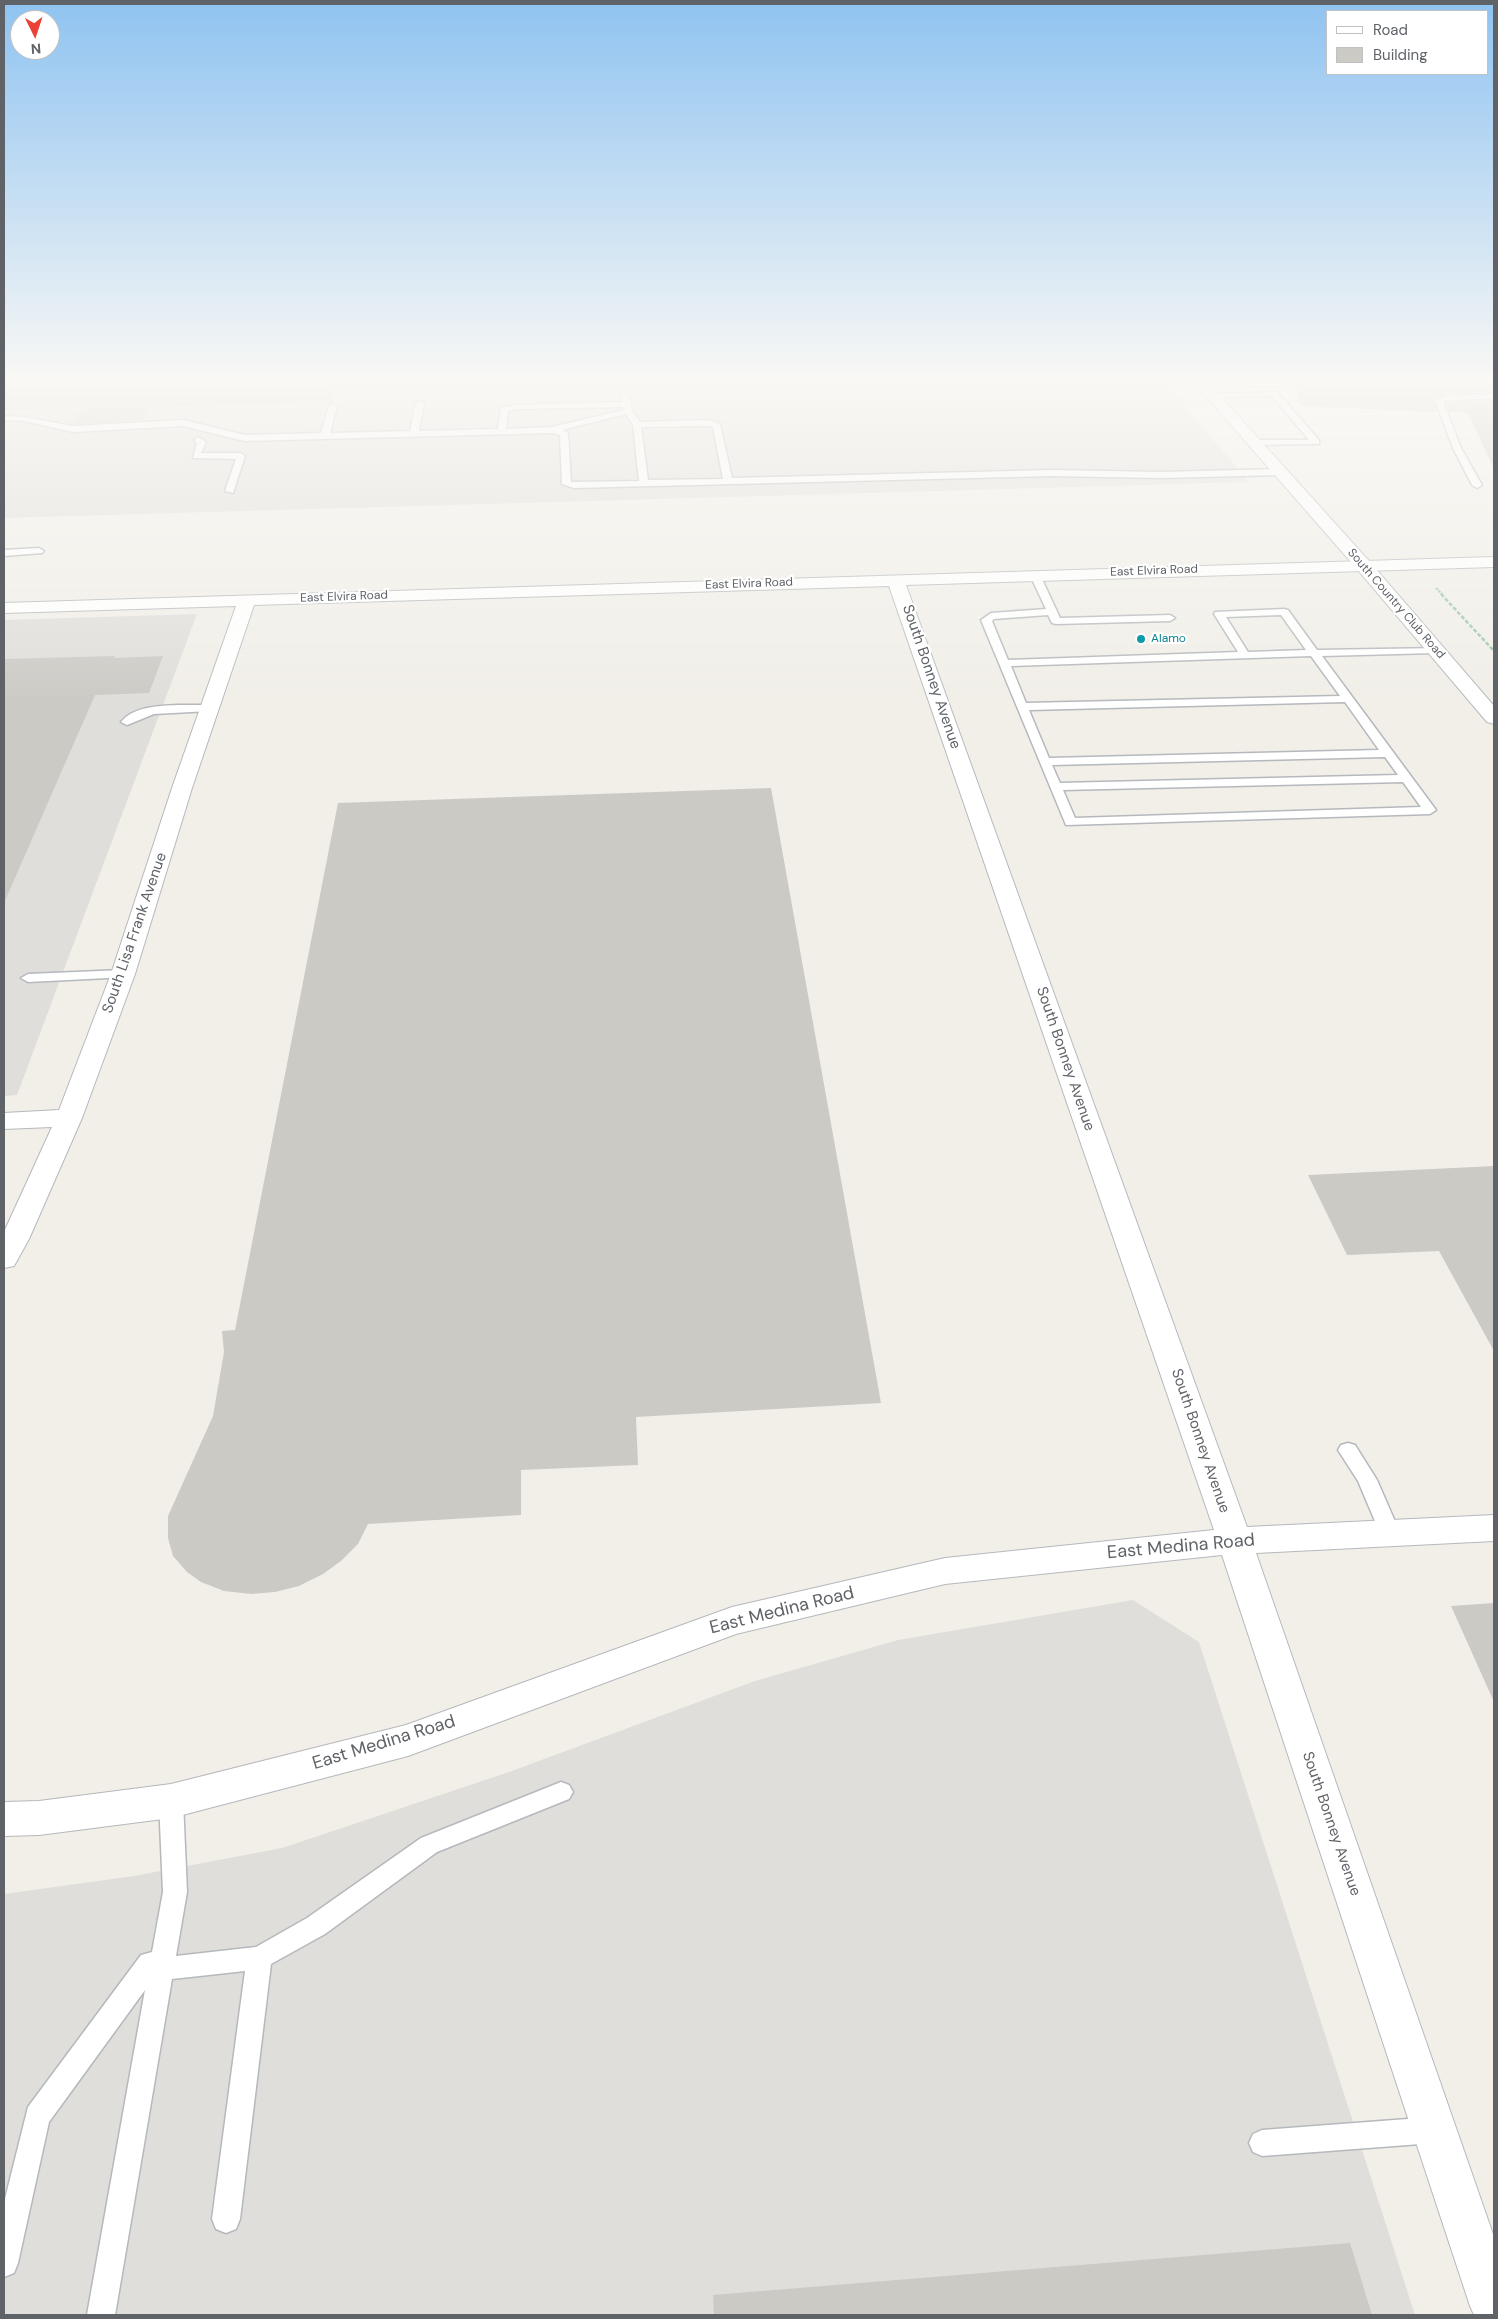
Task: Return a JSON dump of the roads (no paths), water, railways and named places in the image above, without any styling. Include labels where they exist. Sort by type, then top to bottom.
[{"type":"street","name":"South Country Club Road","points":[[1293,486],[1493,715]]},
{"type":"street","name":"East Elvira Road","points":[[4,608],[1494,562]]},
{"type":"street","name":"South Bonney Avenue","points":[[896,580],[1235,1541],[1494,2306]]},
{"type":"street","name":"South Lisa Frank Avenue","points":[[4,1260],[69,1118],[124,974],[247,600]]},
{"type":"street","points":[[4,1121],[69,1118]]},
{"type":"street","name":"East Medina Road","points":[[4,1819],[40,1818],[171,1802],[408,1740],[732,1621],[945,1571],[1235,1541],[1494,1528]]},
{"type":"lane","points":[[230,490],[231,486]]},
{"type":"lane","points":[[4,552],[40,551]]},
{"type":"lane","points":[[1035,575],[1056,621],[1170,618]]},
{"type":"lane","points":[[1052,612],[991,616],[986,620],[1054,788],[1070,822],[1430,810],[1284,612],[1219,614],[1245,655]]},
{"type":"lane","points":[[1003,663],[1436,650]]},
{"type":"lane","points":[[1021,707],[1347,699]]},
{"type":"lane","points":[[127,722],[131,718],[153,710],[210,708]]},
{"type":"lane","points":[[1044,762],[1388,753]]},
{"type":"lane","points":[[1054,788],[1406,778]]},
{"type":"lane","points":[[28,978],[124,974]]},
{"type":"lane","points":[[1348,1450],[1367,1480],[1390,1533]]},
{"type":"lane","points":[[4,2263],[37,2116],[153,1971],[259,1958],[316,1926],[428,1845],[561,1792]]},
{"type":"lane","points":[[101,2315],[153,1971],[166,1941],[175,1892],[171,1802]]},
{"type":"lane","points":[[226,2218],[259,1958]]},
{"type":"lane","points":[[1262,2143],[1434,2130]]},
{"type":"place","name":"Alamo","points":[[1141,639]]}]
